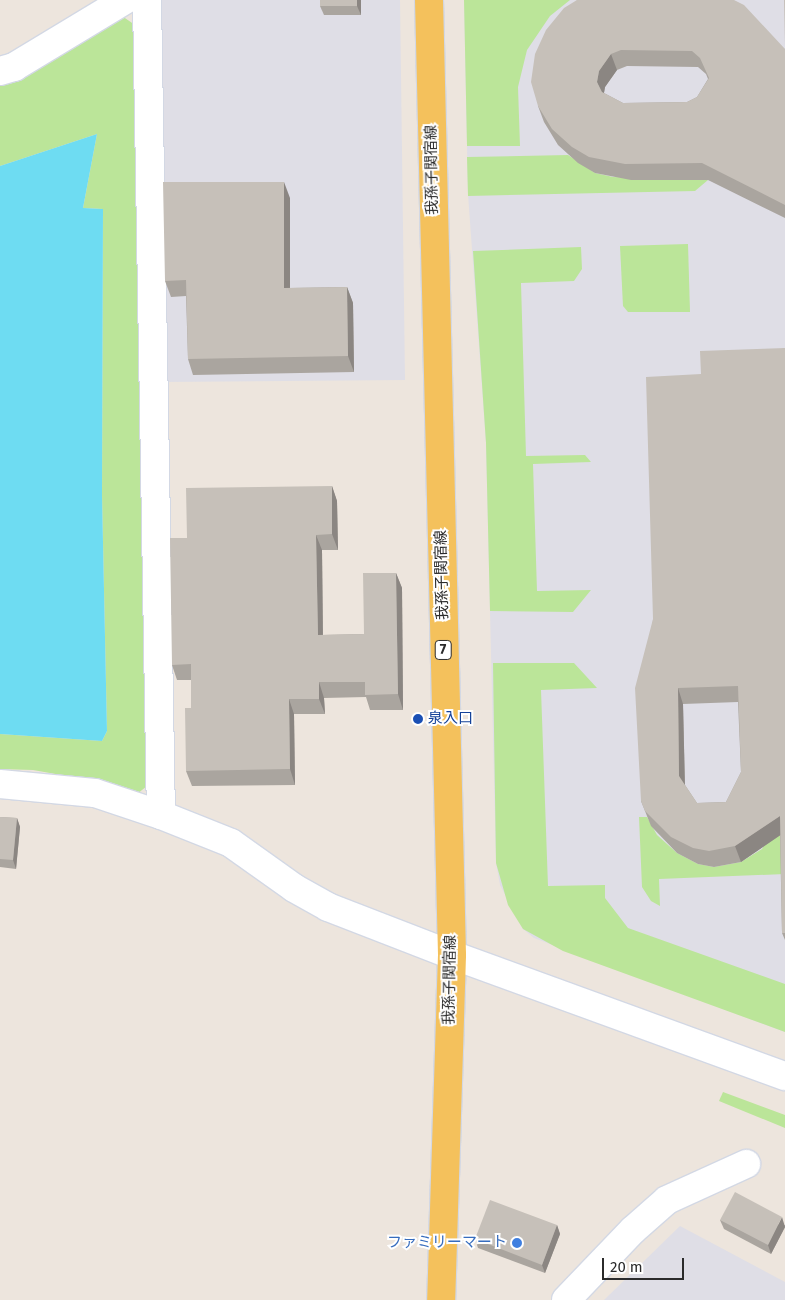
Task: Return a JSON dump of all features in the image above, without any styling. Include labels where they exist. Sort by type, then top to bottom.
[{"type":"main road","name":"我孫子関宿線","points":[[429,0],[452,955],[441,1300]]},
{"type":"street","points":[[0,71],[14,67],[125,0]]},
{"type":"street","points":[[147,0],[161,816]]},
{"type":"street","points":[[0,784],[95,793],[161,816],[231,843],[294,888],[328,907],[452,955],[785,1076]]},
{"type":"street","points":[[566,1300],[633,1230],[667,1200],[746,1164]]},
{"type":"shaded area","points":[[158,0],[400,0],[405,380],[163,382]]},
{"type":"shaded area","points":[[464,0],[785,0],[785,1032],[534,938],[523,929],[500,885],[496,863],[486,443],[468,194]]},
{"type":"shaded area","points":[[680,1226],[785,1282],[785,1300],[604,1300]]},
{"type":"green space","points":[[464,0],[570,0],[550,16],[527,50],[518,87],[520,146],[467,146]]},
{"type":"green space","points":[[122,16],[135,25],[147,786],[137,794],[84,779],[33,770],[0,769],[0,734],[102,741],[107,731],[102,495],[103,209],[83,208],[97,134],[0,166],[0,85],[15,82]]},
{"type":"green space","points":[[568,155],[595,173],[613,177],[708,180],[695,191],[468,196],[467,157]]},
{"type":"green space","points":[[688,244],[690,312],[628,312],[623,306],[620,246]]},
{"type":"green space","points":[[581,247],[582,269],[574,281],[521,283],[526,456],[585,455],[591,462],[533,464],[537,591],[591,590],[573,612],[490,611],[486,443],[473,251]]},
{"type":"green space","points":[[493,663],[574,663],[597,688],[541,690],[548,886],[605,885],[605,898],[628,928],[785,984],[785,1032],[563,951],[523,929],[508,905],[496,863]]},
{"type":"green space","points":[[785,811],[785,874],[659,879],[660,906],[651,901],[642,887],[639,817],[647,817],[657,835],[677,853],[698,864],[714,867],[741,862],[762,849]]},
{"type":"green space","points":[[723,1092],[785,1115],[785,1128],[719,1101]]},
{"type":"water","points":[[97,134],[83,208],[103,209],[102,495],[107,731],[102,741],[0,734],[0,166]]},
{"type":"building","points":[[320,0],[357,0],[357,6],[320,6]]},
{"type":"building","points":[[577,0],[734,0],[744,5],[785,49],[785,205],[702,163],[625,164],[589,157],[572,147],[552,129],[538,106],[531,82],[535,54],[546,30],[564,8]],"holes":[[[621,50],[692,51],[700,58],[709,78],[697,97],[687,102],[623,103],[602,92],[597,82],[599,71],[611,54]]]},
{"type":"building","points":[[784,0],[785,0],[785,46]]},
{"type":"building","points":[[163,182],[284,182],[284,288],[347,287],[348,356],[188,359],[186,280],[165,281]]},
{"type":"building","points":[[785,348],[785,933],[782,933],[780,816],[735,846],[709,851],[693,848],[671,837],[645,811],[641,801],[635,688],[653,619],[646,377],[701,374],[700,351]],"holes":[[[738,686],[741,772],[726,802],[697,803],[679,776],[678,688]]]},
{"type":"building","points":[[332,486],[332,534],[316,535],[318,635],[364,634],[363,573],[396,573],[398,694],[365,695],[365,682],[319,682],[319,699],[289,699],[290,769],[186,771],[185,708],[191,708],[191,664],[172,665],[170,538],[187,538],[186,488]]},
{"type":"building","points":[[0,817],[17,818],[13,860],[0,859]]},
{"type":"building","points":[[735,1192],[782,1217],[768,1245],[720,1220]]},
{"type":"building","points":[[490,1200],[557,1225],[542,1265],[475,1239]]},
{"type":"place","name":"泉入口","points":[[418,719]]},
{"type":"place","name":"ファミリーマート","points":[[517,1243]]}]
